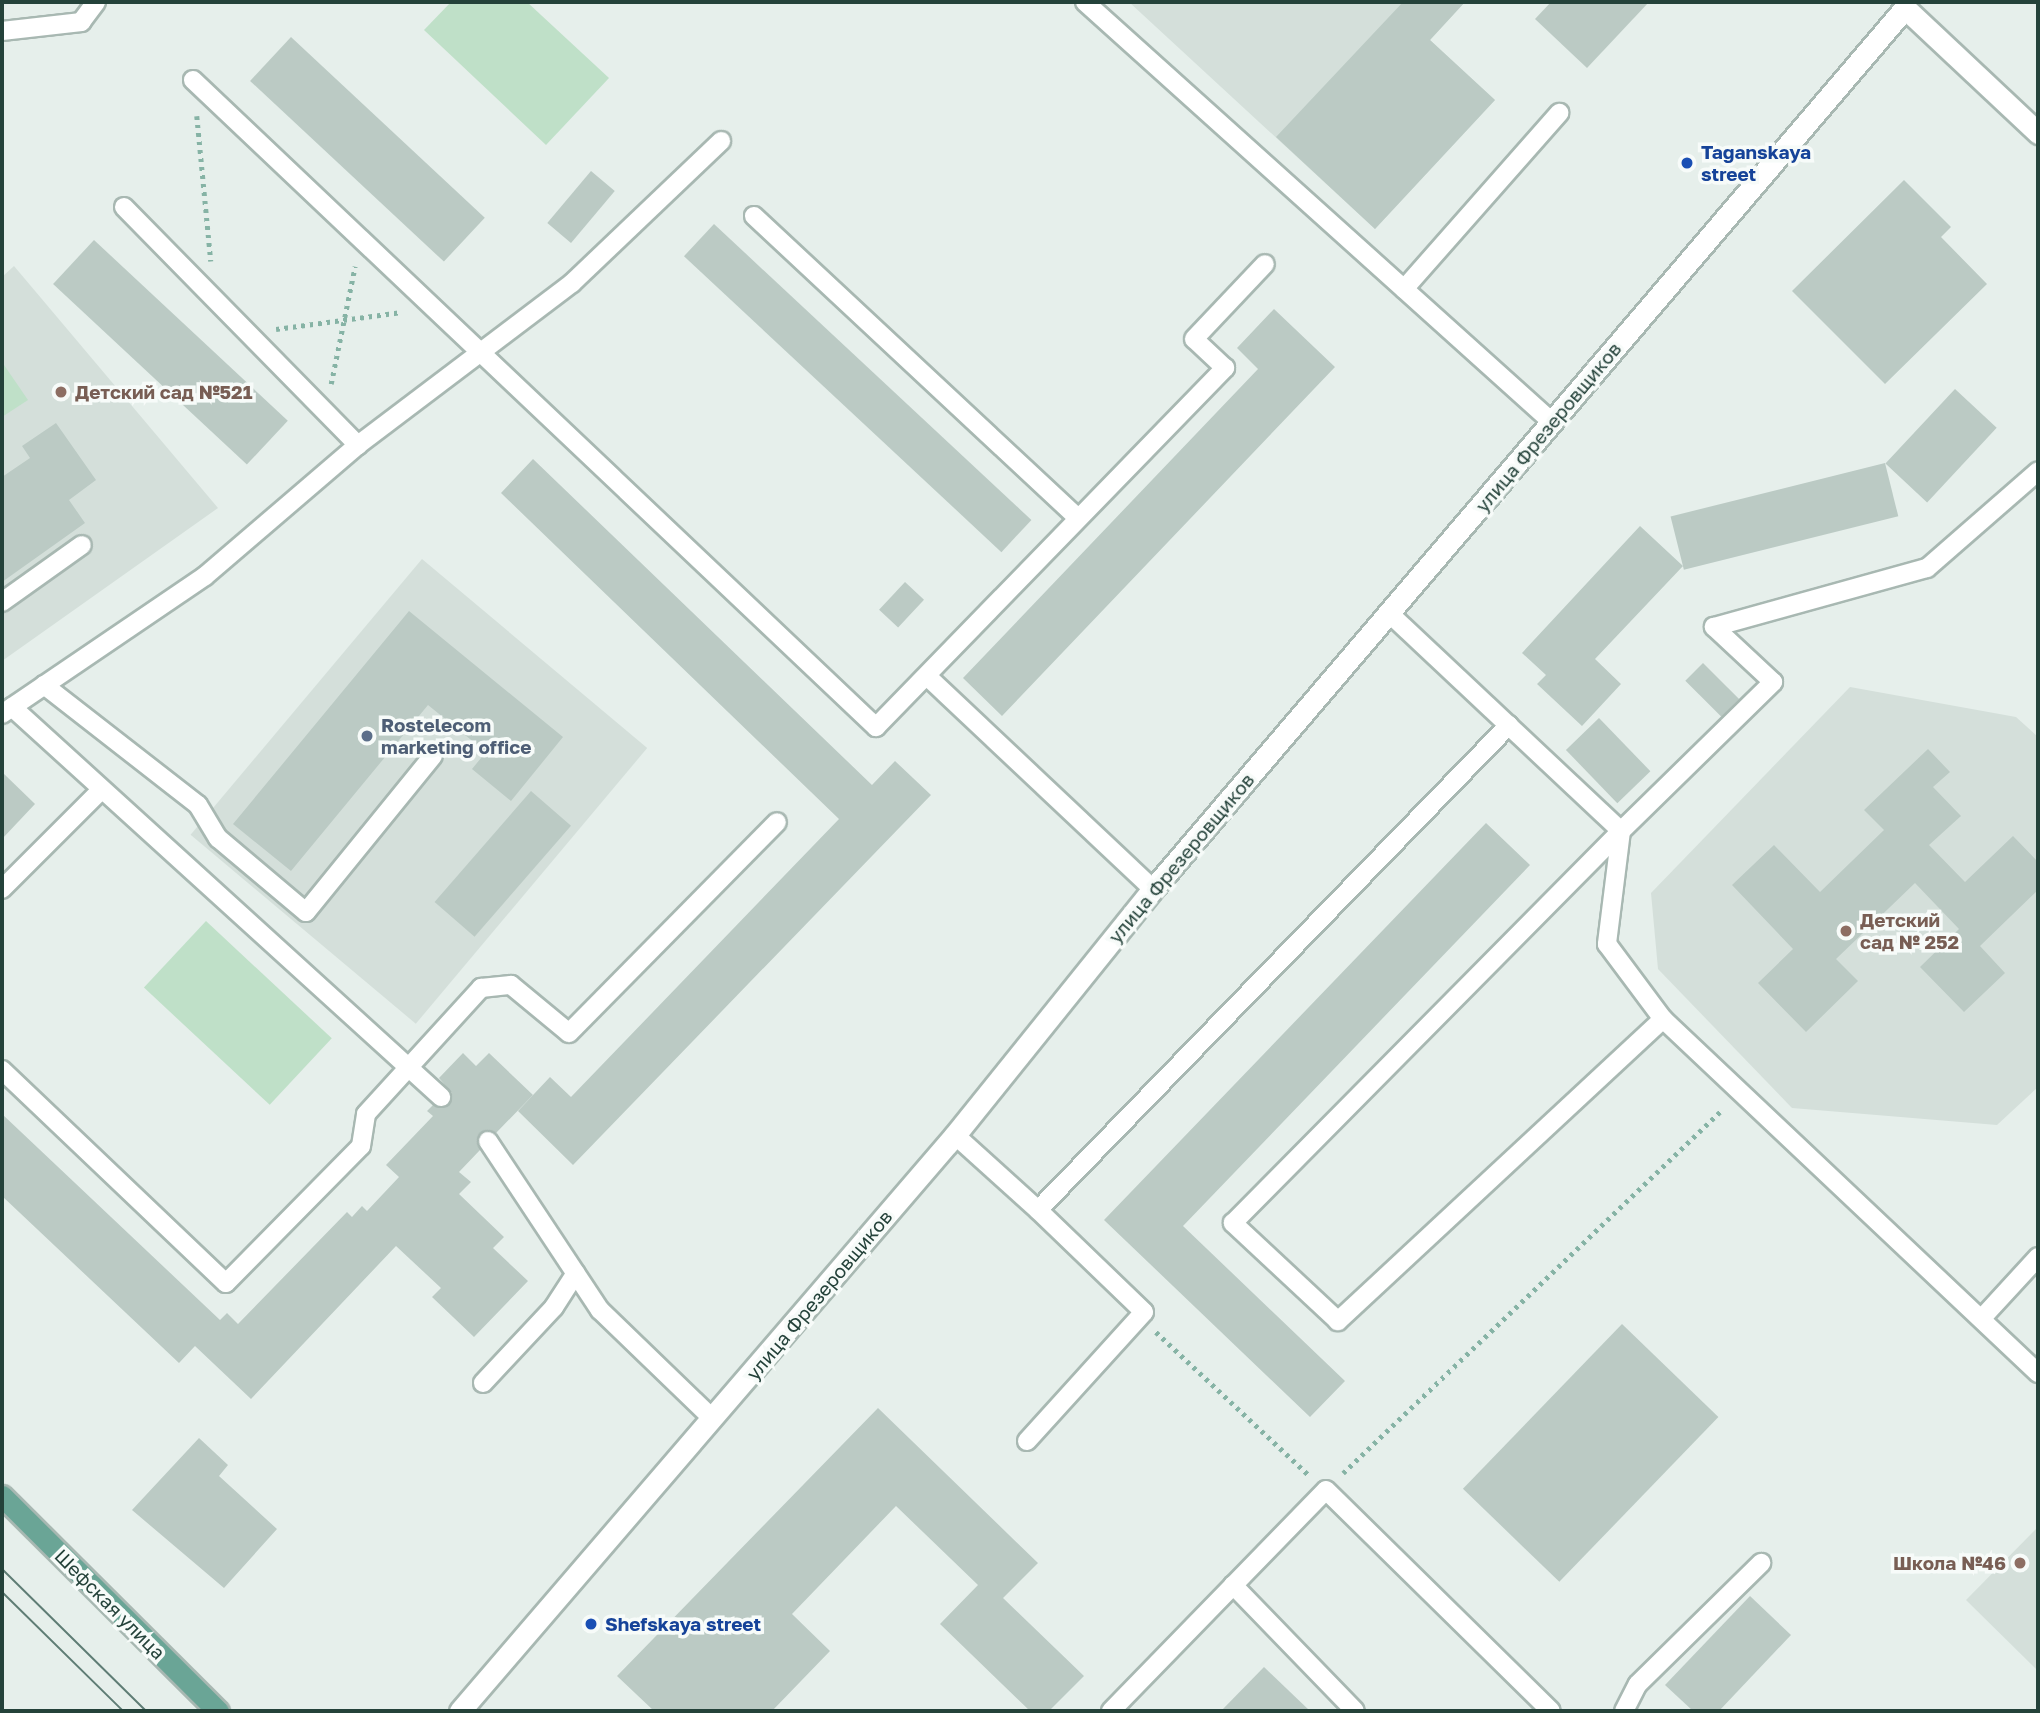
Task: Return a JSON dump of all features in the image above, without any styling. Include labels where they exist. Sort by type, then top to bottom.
[{"type":"main road","name":"улица Фрезеровщиков","points":[[460,1711],[955,1135],[1153,888],[1390,614],[1905,8],[2038,133]]},
{"type":"main road","name":"Шефская улица","points":[[2,1496],[218,1711]]},
{"type":"lane","points":[[2,31],[81,22],[96,2]]},
{"type":"lane","points":[[1085,2],[1552,422]]},
{"type":"lane","points":[[193,80],[876,727],[928,677],[1225,368],[1194,339],[1265,264]]},
{"type":"lane","points":[[1404,289],[1559,113]]},
{"type":"lane","points":[[441,1097],[102,789],[7,710],[205,576],[358,445],[572,283],[721,141]]},
{"type":"lane","points":[[124,207],[215,293],[358,445]]},
{"type":"lane","points":[[754,216],[1078,518]]},
{"type":"lane","points":[[1662,1019],[1338,1321],[1233,1223],[1773,682],[1714,627],[1927,568],[2038,471]]},
{"type":"lane","points":[[2,602],[82,545]]},
{"type":"lane","points":[[1390,614],[1622,831]]},
{"type":"lane","points":[[928,677],[1153,888]]},
{"type":"lane","points":[[44,685],[198,804],[218,838],[306,912],[433,756]]},
{"type":"lane","points":[[1038,1210],[1509,725]]},
{"type":"lane","points":[[2,889],[102,789]]},
{"type":"lane","points":[[2,1070],[226,1283],[362,1146],[366,1114],[481,988],[511,985],[569,1033],[777,822]]},
{"type":"lane","points":[[1622,831],[1607,944],[1662,1019],[1738,1095],[1982,1318],[2038,1374]]},
{"type":"lane","points":[[955,1135],[1144,1312],[1027,1441]]},
{"type":"lane","points":[[488,1141],[600,1310],[713,1419]]},
{"type":"lane","points":[[1982,1318],[2038,1257]]},
{"type":"lane","points":[[483,1383],[554,1307],[576,1273]]},
{"type":"lane","points":[[1111,1711],[1326,1490],[1551,1711]]},
{"type":"lane","points":[[1625,1711],[1638,1684],[1761,1563]]},
{"type":"lane","points":[[1233,1585],[1355,1711]]},
{"type":"path","points":[[193,80],[215,293]]},
{"type":"path","points":[[326,410],[360,237]]},
{"type":"path","points":[[251,333],[433,307]]},
{"type":"path","points":[[1284,1453],[1326,1490],[1738,1095]]},
{"type":"shaded area","points":[[1129,2],[1465,2],[1430,40],[1495,100],[1375,229]]},
{"type":"shaded area","name":"Детский сад №521","points":[[14,266],[218,508],[2,661],[2,277]]},
{"type":"shaded area","points":[[422,559],[647,748],[416,1024],[191,835]]},
{"type":"shaded area","name":"Детский сад № 252","points":[[1850,687],[2016,717],[2038,737],[2038,1087],[1997,1125],[1792,1108],[1658,969],[1651,893]]},
{"type":"shaded area","name":"Школа №46","points":[[2038,1527],[2038,1671],[1966,1600]]},
{"type":"green space","points":[[451,2],[527,2],[609,78],[546,145],[424,30]]},
{"type":"green space","points":[[2,362],[28,400],[2,417]]},
{"type":"green space","points":[[206,921],[332,1038],[270,1105],[144,988]]},
{"type":"building","points":[[1403,2],[1465,2],[1430,40],[1495,100],[1375,229],[1276,137]]},
{"type":"building","points":[[1551,2],[1649,2],[1587,68],[1535,19]]},
{"type":"building","points":[[291,37],[485,218],[444,262],[250,81]]},
{"type":"building","points":[[591,171],[615,191],[571,243],[547,223]]},
{"type":"building","points":[[1904,180],[1951,227],[1941,237],[1987,284],[1885,384],[1792,291]]},
{"type":"building","points":[[714,224],[1031,520],[1001,552],[684,256]]},
{"type":"building","points":[[94,240],[288,421],[247,465],[53,284]]},
{"type":"building","points":[[1274,309],[1335,367],[1002,716],[963,678],[1258,369],[1237,348]]},
{"type":"building","points":[[1955,389],[1997,428],[1927,502],[1885,464]]},
{"type":"building","points":[[56,423],[96,480],[69,500],[85,523],[2,582],[2,477],[30,458],[22,446]]},
{"type":"building","points":[[533,459],[872,785],[895,761],[931,795],[573,1165],[518,1111],[550,1077],[571,1097],[839,819],[501,493]]},
{"type":"building","points":[[1885,463],[1898,516],[1684,570],[1671,516]]},
{"type":"building","points":[[1640,526],[1683,566],[1595,659],[1621,684],[1582,726],[1537,684],[1546,675],[1522,653]]},
{"type":"building","points":[[905,582],[924,600],[898,628],[879,610]]},
{"type":"building","points":[[409,611],[563,737],[511,801],[472,769],[486,752],[428,705],[291,871],[233,824]]},
{"type":"building","points":[[1703,663],[1739,699],[1721,717],[1685,681]]},
{"type":"building","points":[[1599,718],[1650,771],[1617,803],[1566,750]]},
{"type":"building","points":[[1928,749],[1950,772],[1933,787],[1961,816],[1929,845],[1965,882],[2013,836],[2038,862],[2038,890],[1980,946],[2005,973],[1964,1012],[1920,967],[1959,929],[1915,883],[1836,959],[1858,981],[1806,1032],[1758,983],[1793,949],[1732,885],[1774,845],[1820,892],[1884,830],[1864,810]]},
{"type":"building","points":[[2,772],[35,804],[2,839]]},
{"type":"building","points":[[531,791],[571,826],[475,937],[435,902]]},
{"type":"building","points":[[1486,823],[1530,865],[1183,1226],[1345,1381],[1310,1417],[1104,1220]]},
{"type":"building","points":[[463,1053],[476,1066],[489,1053],[533,1095],[496,1133],[481,1132],[480,1150],[459,1172],[471,1182],[459,1194],[504,1237],[493,1248],[528,1281],[474,1337],[432,1297],[441,1288],[396,1246],[251,1399],[195,1346],[179,1363],[2,1196],[2,1114],[220,1320],[227,1313],[238,1324],[347,1212],[352,1217],[362,1206],[367,1211],[399,1177],[386,1165],[433,1116],[427,1111],[433,1105],[450,1104],[452,1093],[439,1078]]},
{"type":"building","points":[[1622,1324],[1718,1417],[1559,1582],[1463,1489]]},
{"type":"building","points":[[878,1408],[1038,1563],[1003,1598],[1084,1676],[1049,1711],[1030,1711],[940,1624],[978,1585],[896,1506],[792,1614],[830,1651],[772,1711],[654,1711],[617,1676]]},
{"type":"building","points":[[199,1438],[228,1465],[219,1476],[277,1529],[224,1588],[132,1510]]},
{"type":"building","points":[[1750,1596],[1791,1635],[1719,1711],[1693,1711],[1665,1685]]},
{"type":"building","points":[[1264,1667],[1310,1711],[1221,1711]]},
{"type":"tram line","points":[[2,1569],[146,1711]]},
{"type":"tram line","points":[[2,1592],[123,1711]]},
{"type":"place","name":"Taganskaya street","points":[[1687,163]]},
{"type":"place","name":"Детский сад №521","points":[[61,392]]},
{"type":"place","name":"Rostelecom marketing office","points":[[367,736]]},
{"type":"place","name":"Детский сад № 252","points":[[1846,931]]},
{"type":"place","name":"Школа №46","points":[[2020,1563]]},
{"type":"place","name":"Shefskaya street","points":[[591,1624]]}]
